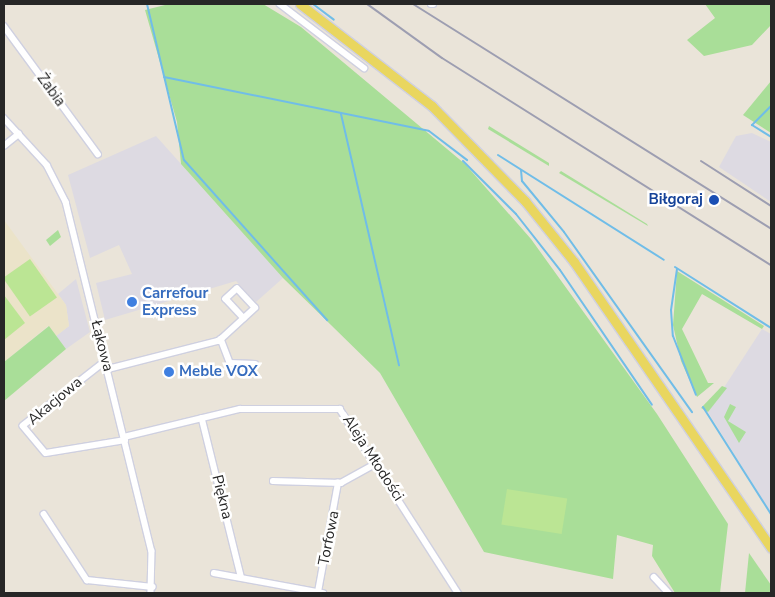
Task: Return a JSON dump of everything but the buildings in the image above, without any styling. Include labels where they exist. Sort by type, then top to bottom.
[{"type":"main road","points":[[300,4],[432,106],[522,196],[593,288],[771,548]]},
{"type":"street","points":[[280,4],[364,68]]},
{"type":"street","name":"Żabia","points":[[4,26],[98,154]]},
{"type":"street","name":"Łąkowa","points":[[4,118],[47,166],[66,202],[154,558],[152,590]]},
{"type":"street","points":[[4,146],[18,134]]},
{"type":"street","points":[[108,369],[221,339],[255,308],[238,289],[226,299],[244,318]]},
{"type":"street","points":[[221,339],[230,363],[255,364]]},
{"type":"street","name":"Akacjowa","points":[[106,361],[24,426],[46,453],[125,439]]},
{"type":"street","name":"Aleja Młodości","points":[[125,439],[202,418],[249,408],[340,409],[377,463],[458,593]]},
{"type":"street","name":"Piękna","points":[[202,418],[241,576]]},
{"type":"street","points":[[273,481],[338,483],[377,463]]},
{"type":"street","name":"Torfowa","points":[[321,593],[338,483]]},
{"type":"street","points":[[44,514],[86,580],[152,590]]},
{"type":"street","points":[[214,573],[241,576],[321,593]]},
{"type":"street","points":[[654,577],[669,593]]},
{"type":"shaded area","points":[[752,133],[771,142],[771,202],[719,167],[736,136]]},
{"type":"shaded area","points":[[156,136],[283,278],[256,302],[236,281],[105,320],[96,283],[132,274],[119,245],[90,258],[68,175]]},
{"type":"shaded area","points":[[4,220],[66,305],[69,326],[56,336],[48,326],[4,362]]},
{"type":"shaded area","points":[[76,279],[90,332],[66,349],[56,336],[69,326],[66,305],[58,294]]},
{"type":"shaded area","points":[[762,329],[771,334],[771,513],[708,412]]},
{"type":"green space","points":[[169,4],[263,4],[301,27],[465,164],[531,239],[657,414],[728,524],[720,593],[675,593],[652,556],[653,545],[617,535],[613,579],[484,552],[380,373],[283,278],[181,164],[177,122],[145,10]]},
{"type":"green space","points":[[705,4],[771,4],[771,25],[752,45],[704,56],[687,40],[715,18]]},
{"type":"green space","points":[[771,81],[771,133],[743,115]]},
{"type":"green space","points":[[489,126],[549,163],[549,166],[488,129]]},
{"type":"green space","points":[[561,171],[647,224],[648,226],[559,173]]},
{"type":"green space","points":[[58,230],[61,237],[50,246],[46,240]]},
{"type":"green space","points":[[30,259],[57,298],[30,316],[4,277]]},
{"type":"green space","points":[[677,271],[764,326],[762,329],[702,294],[682,329],[708,383],[714,383],[697,397],[681,361],[673,325]]},
{"type":"green space","points":[[4,295],[25,323],[4,340]]},
{"type":"green space","points":[[49,326],[66,349],[4,401],[4,362]]},
{"type":"green space","points":[[722,386],[727,388],[708,412],[701,408]]},
{"type":"green space","points":[[730,404],[736,407],[728,421],[746,432],[739,443],[724,417]]},
{"type":"green space","points":[[507,489],[567,499],[562,534],[501,525]]},
{"type":"green space","points":[[749,553],[771,585],[771,593],[745,593]]},
{"type":"waterway","points":[[147,4],[184,160],[327,320]]},
{"type":"waterway","points":[[313,4],[334,20]]},
{"type":"waterway","points":[[164,77],[429,131],[467,160]]},
{"type":"waterway","points":[[771,106],[752,125],[771,137]]},
{"type":"waterway","points":[[341,114],[399,365]]},
{"type":"waterway","points":[[498,155],[664,260]]},
{"type":"waterway","points":[[463,161],[516,214],[560,270],[652,405]]},
{"type":"waterway","points":[[521,170],[522,181],[564,232],[692,412]]},
{"type":"waterway","points":[[675,267],[771,328]]},
{"type":"waterway","points":[[677,269],[671,310],[673,336],[696,395]]},
{"type":"waterway","points":[[703,407],[771,514]]},
{"type":"railway","points":[[367,4],[442,58],[771,265]]},
{"type":"railway","points":[[413,4],[771,229]]},
{"type":"railway","points":[[701,161],[771,206]]},
{"type":"place","name":"Biłgoraj","points":[[714,200]]},
{"type":"place","name":"Carrefour Express","points":[[132,302]]},
{"type":"place","name":"Meble VOX","points":[[169,372]]}]
